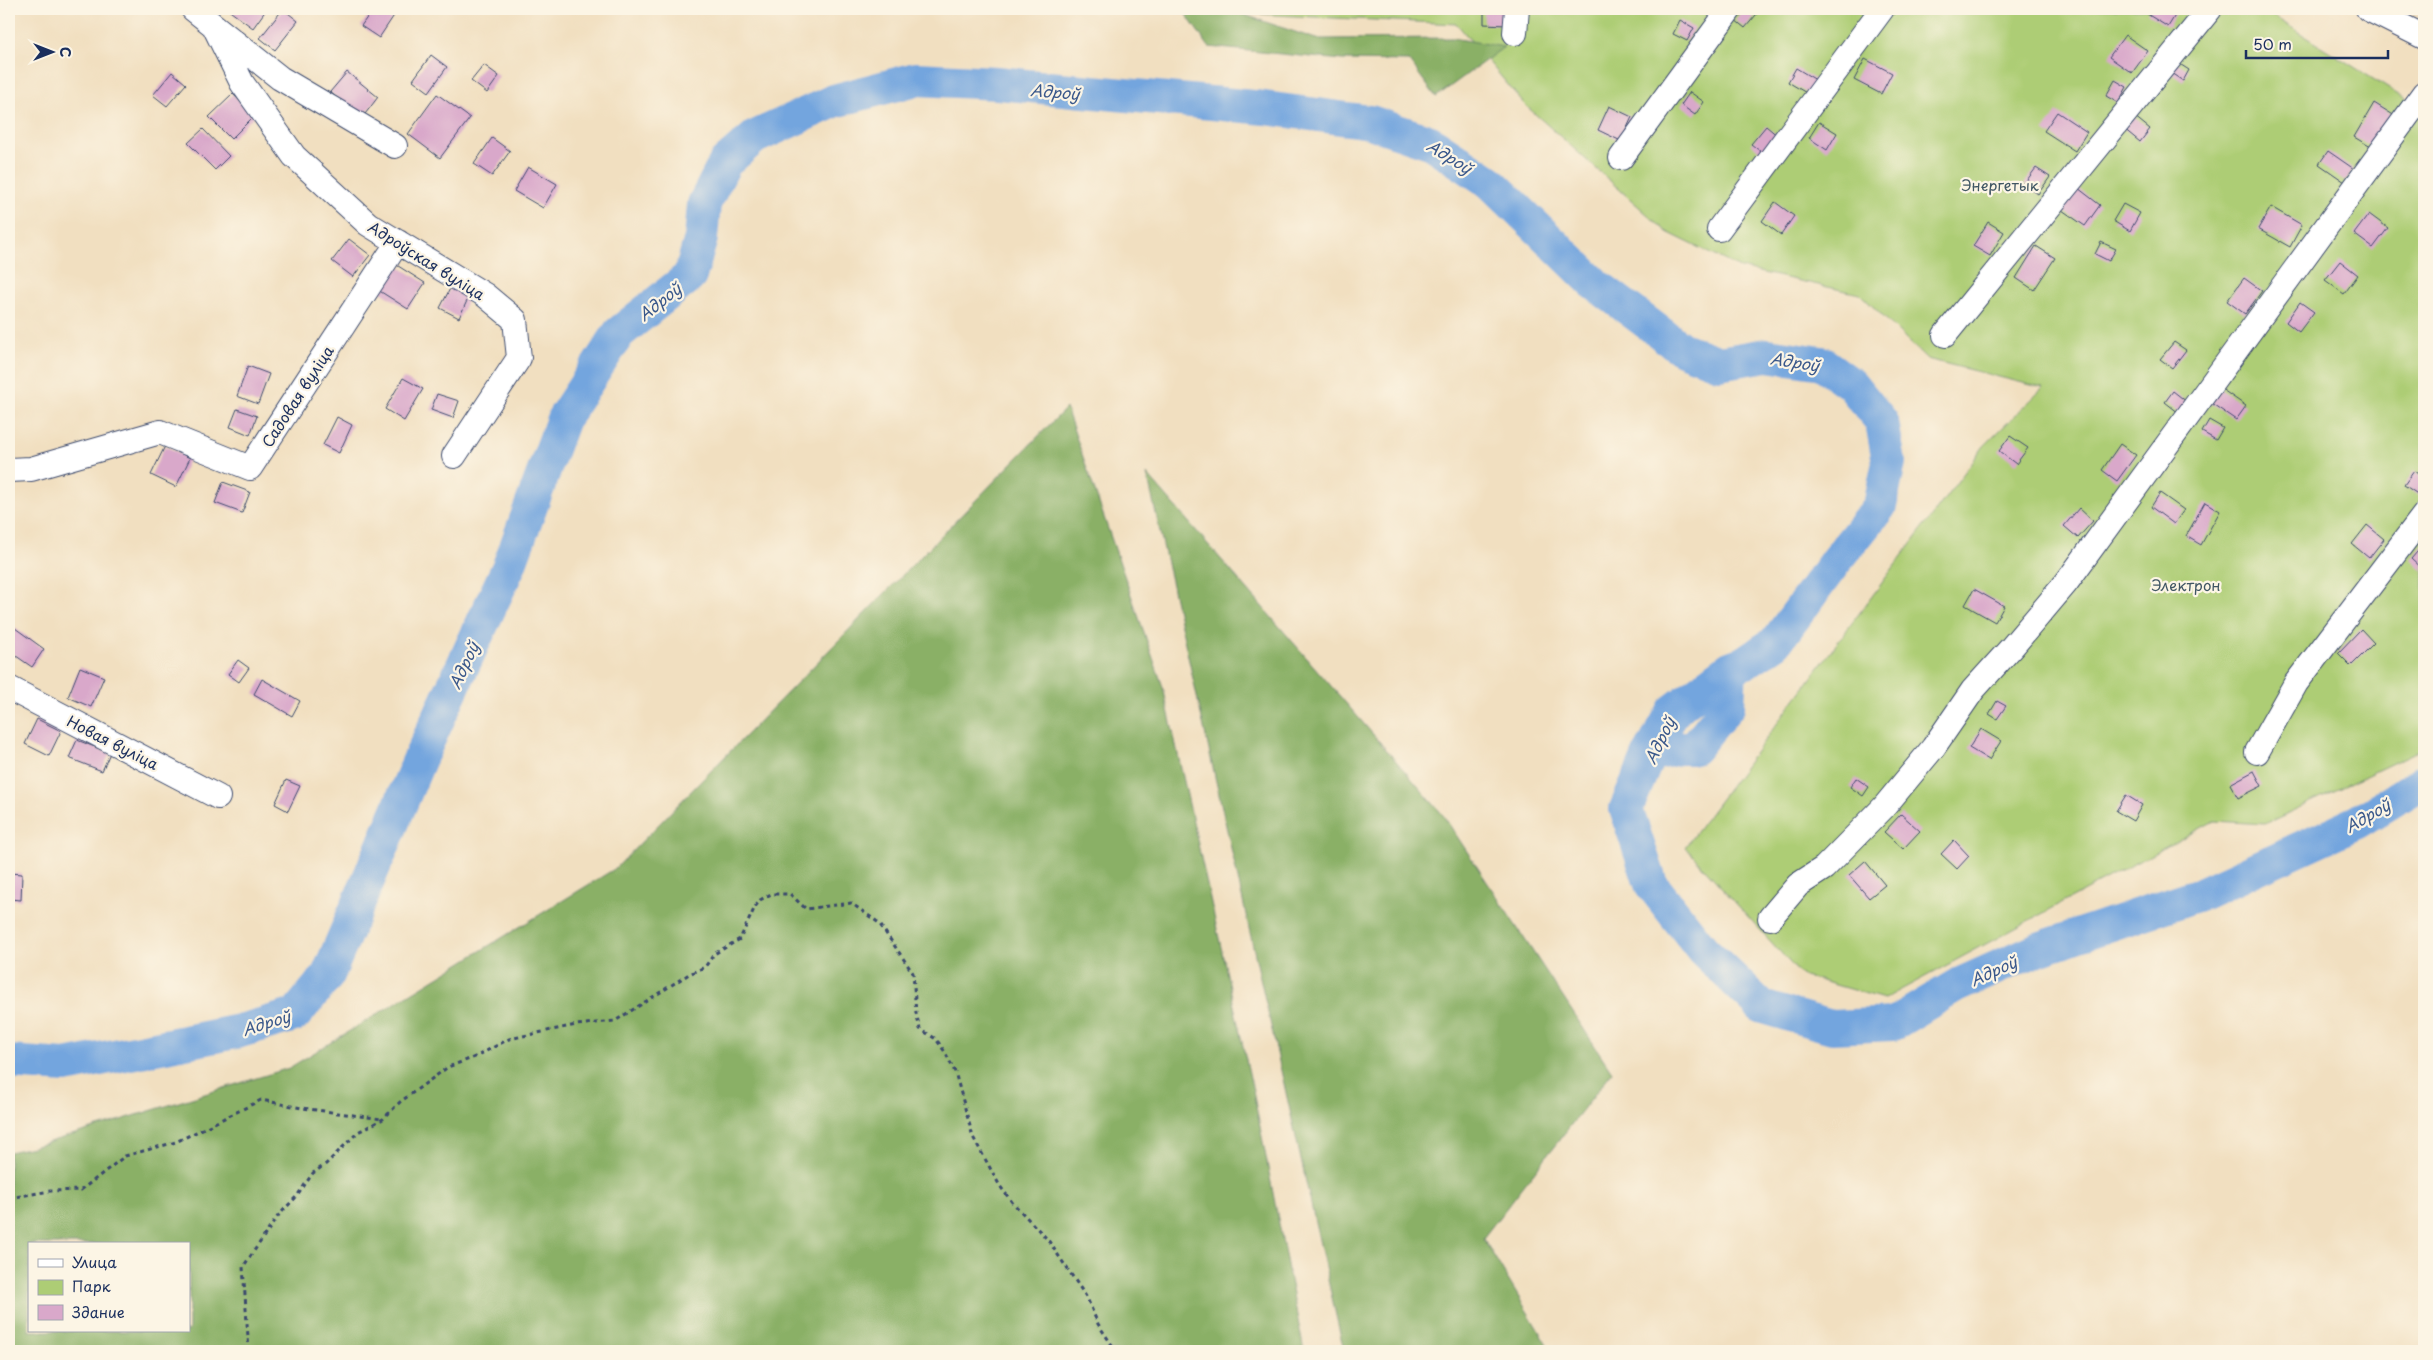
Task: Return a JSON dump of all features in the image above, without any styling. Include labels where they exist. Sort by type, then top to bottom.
[{"type":"street","name":"Адроўская вуліца","points":[[193,9],[280,78],[394,146]]},
{"type":"street","points":[[1515,33],[1517,9]]},
{"type":"street","points":[[1621,158],[1730,9]]},
{"type":"street","points":[[1719,230],[1882,9]]},
{"type":"street","points":[[1945,334],[2210,9]]},
{"type":"street","points":[[2368,9],[2424,38]]},
{"type":"street","name":"Адроўская вуліца","points":[[214,26],[242,84],[294,156],[368,224],[485,295],[516,320],[519,358],[454,456]]},
{"type":"street","points":[[1770,918],[1798,885],[1824,868],[1884,808],[1933,748],[1973,690],[2066,583],[2424,93]]},
{"type":"street","name":"Садовая вуліца","points":[[9,470],[31,469],[160,432],[250,468],[398,242]]},
{"type":"street","points":[[2257,752],[2296,683],[2424,515]]},
{"type":"street","name":"Новая вуліца","points":[[9,688],[218,797]]},
{"type":"path","points":[[249,1351],[243,1267],[278,1216],[297,1196],[313,1173],[326,1164],[358,1132],[382,1119],[400,1102],[448,1067],[475,1057],[510,1039],[576,1025],[615,1021],[689,974],[705,968],[714,954],[740,939],[754,907],[760,900],[771,894],[790,894],[806,909],[851,903],[879,923],[914,973],[916,1013],[920,1029],[936,1039],[955,1072],[973,1137],[982,1154],[1012,1202],[1048,1240],[1062,1260],[1087,1298],[1098,1324],[1116,1351]]},
{"type":"path","points":[[9,1198],[50,1191],[81,1190],[125,1156],[176,1142],[261,1100],[302,1108],[382,1119]]},
{"type":"green space","name":"Электрон","points":[[1152,9],[2262,9],[2424,111],[2424,748],[2265,824],[2214,821],[1884,999],[1801,975],[1685,847],[1984,446],[2043,388],[1927,359],[1860,294],[1740,268],[1667,232],[1524,104],[1457,24]]},
{"type":"green space","points":[[1182,9],[1227,9],[1316,39],[1453,38],[1504,47],[1436,97],[1409,61],[1342,60],[1209,47]]},
{"type":"green space","points":[[1066,408],[1163,687],[1253,1091],[1304,1351],[9,1351],[9,1152],[33,1147],[289,1068],[616,868]]},
{"type":"green space","points":[[1147,474],[1443,815],[1612,1072],[1483,1238],[1551,1351],[1344,1351]]},
{"type":"building","points":[[227,9],[265,9],[266,10],[253,28]]},
{"type":"building","points":[[283,9],[298,21],[275,50],[260,38]]},
{"type":"building","points":[[373,9],[394,9],[397,11],[379,38],[361,26]]},
{"type":"building","points":[[1484,9],[1507,9],[1506,25],[1484,24]]},
{"type":"building","points":[[1744,9],[1761,9],[1745,28],[1735,20]]},
{"type":"building","points":[[2151,9],[2179,9],[2168,27],[2147,14]]},
{"type":"building","points":[[1680,20],[1694,28],[1687,41],[1673,34]]},
{"type":"building","points":[[2125,35],[2148,51],[2132,73],[2109,57]]},
{"type":"building","points":[[431,55],[447,67],[429,92],[413,80]]},
{"type":"building","points":[[1865,59],[1892,73],[1881,94],[1854,80]]},
{"type":"building","points":[[2175,61],[2189,70],[2183,81],[2168,71]]},
{"type":"building","points":[[484,65],[499,76],[487,93],[471,81]]},
{"type":"building","points":[[1796,68],[1816,80],[1808,94],[1788,82]]},
{"type":"building","points":[[172,72],[186,84],[167,106],[153,95]]},
{"type":"building","points":[[347,72],[378,97],[362,118],[330,92]]},
{"type":"building","points":[[2115,80],[2127,87],[2118,103],[2106,96]]},
{"type":"building","points":[[1690,92],[1704,102],[1695,115],[1681,105]]},
{"type":"building","points":[[233,94],[254,116],[231,139],[209,117]]},
{"type":"building","points":[[437,94],[470,118],[440,158],[408,134]]},
{"type":"building","points":[[2374,103],[2395,116],[2376,150],[2354,137]]},
{"type":"building","points":[[1609,106],[1632,117],[1621,141],[1598,130]]},
{"type":"building","points":[[2057,112],[2087,132],[2075,151],[2044,131]]},
{"type":"building","points":[[2134,116],[2150,129],[2140,142],[2123,128]]},
{"type":"building","points":[[1819,122],[1837,133],[1827,150],[1809,138]]},
{"type":"building","points":[[1766,126],[1779,137],[1765,155],[1751,144]]},
{"type":"building","points":[[203,129],[229,156],[215,170],[188,143]]},
{"type":"building","points":[[492,138],[510,151],[492,176],[474,164]]},
{"type":"building","points":[[2328,151],[2354,169],[2345,182],[2319,164]]},
{"type":"building","points":[[528,167],[557,184],[543,208],[514,191]]},
{"type":"building","points":[[2036,168],[2050,177],[2038,194],[2024,184]]},
{"type":"building","points":[[2078,188],[2100,205],[2085,226],[2062,210]]},
{"type":"building","points":[[1775,202],[1794,216],[1781,235],[1762,221]]},
{"type":"building","points":[[2123,204],[2140,213],[2130,231],[2113,221]]},
{"type":"building","points":[[2271,207],[2302,225],[2290,247],[2258,229]]},
{"type":"building","points":[[2369,214],[2388,228],[2373,248],[2354,234]]},
{"type":"building","points":[[1988,222],[2004,232],[1990,256],[1973,246]]},
{"type":"building","points":[[349,239],[370,255],[353,277],[332,261]]},
{"type":"building","points":[[2101,242],[2116,249],[2109,261],[2095,254]]},
{"type":"building","points":[[2036,246],[2055,258],[2034,290],[2016,278]]},
{"type":"building","points":[[2340,261],[2358,275],[2344,294],[2325,280]]},
{"type":"building","points":[[395,264],[425,283],[408,309],[378,290]]},
{"type":"building","points":[[2244,278],[2262,291],[2245,314],[2227,301]]},
{"type":"building","points":[[454,281],[472,290],[459,318],[440,308]]},
{"type":"building","points":[[2300,302],[2314,312],[2299,332],[2286,322]]},
{"type":"building","points":[[2174,342],[2186,350],[2172,368],[2160,359]]},
{"type":"building","points":[[248,366],[269,374],[258,404],[237,396]]},
{"type":"building","points":[[403,378],[423,389],[404,421],[385,409]]},
{"type":"building","points":[[2220,388],[2246,406],[2236,420],[2211,403]]},
{"type":"building","points":[[2173,391],[2187,402],[2179,413],[2165,402]]},
{"type":"building","points":[[437,394],[459,401],[453,418],[431,410]]},
{"type":"building","points":[[237,409],[257,416],[250,435],[230,427]]},
{"type":"building","points":[[337,417],[352,425],[339,453],[323,445]]},
{"type":"building","points":[[2209,420],[2223,428],[2216,440],[2202,432]]},
{"type":"building","points":[[2010,436],[2028,448],[2016,464],[1999,451]]},
{"type":"building","points":[[2120,444],[2136,455],[2117,481],[2102,470]]},
{"type":"building","points":[[165,446],[190,458],[176,487],[151,475]]},
{"type":"building","points":[[2414,471],[2424,478],[2424,487],[2419,495],[2404,485]]},
{"type":"building","points":[[223,482],[250,492],[242,513],[215,503]]},
{"type":"building","points":[[2160,493],[2184,510],[2174,524],[2151,507]]},
{"type":"building","points":[[2205,502],[2220,511],[2201,545],[2186,536]]},
{"type":"building","points":[[2079,508],[2093,521],[2078,538],[2064,526]]},
{"type":"building","points":[[2367,525],[2384,539],[2369,558],[2352,544]]},
{"type":"building","points":[[2424,544],[2424,571],[2411,559]]},
{"type":"building","points":[[1974,589],[2004,606],[1995,622],[1965,605]]},
{"type":"building","points":[[15,628],[44,649],[32,667],[9,651],[9,637]]},
{"type":"building","points":[[2361,629],[2374,643],[2351,666],[2338,653]]},
{"type":"building","points":[[238,660],[249,668],[239,682],[228,674]]},
{"type":"building","points":[[80,667],[104,677],[91,707],[68,697]]},
{"type":"building","points":[[262,679],[300,701],[292,716],[254,694]]},
{"type":"building","points":[[1997,701],[2006,706],[1997,719],[1989,714]]},
{"type":"building","points":[[37,719],[61,731],[49,756],[25,744]]},
{"type":"building","points":[[1981,729],[2001,741],[1989,760],[1969,748]]},
{"type":"building","points":[[77,740],[110,753],[102,771],[69,758]]},
{"type":"building","points":[[2254,771],[2262,786],[2238,798],[2230,784]]},
{"type":"building","points":[[1856,778],[1869,787],[1863,796],[1850,787]]},
{"type":"building","points":[[286,780],[300,786],[288,811],[275,804]]},
{"type":"building","points":[[2126,795],[2142,805],[2133,821],[2116,811]]},
{"type":"building","points":[[1901,814],[1920,831],[1903,849],[1884,832]]},
{"type":"building","points":[[1954,840],[1969,856],[1957,869],[1941,854]]},
{"type":"building","points":[[1865,861],[1885,885],[1869,898],[1849,875]]},
{"type":"building","points":[[9,873],[22,874],[21,900],[9,899]]},
{"type":"waterway","name":"Адроў","points":[[9,1062],[65,1066],[240,1031],[295,1015],[328,975],[420,758],[509,566],[563,419],[619,333],[690,276],[701,238],[704,204],[725,163],[755,137],[834,101],[916,79],[997,83],[1265,108],[1370,122],[1430,142],[1490,182],[1594,283],[1682,349],[1719,363],[1767,355],[1822,363],[1851,384],[1882,422],[1889,462],[1880,506],[1835,562],[1776,642],[1746,662],[1730,668],[1674,710],[1649,755],[1626,809],[1651,884],[1703,950],[1762,1007],[1832,1027],[1893,1024],[1956,986],[2038,949],[2203,893],[2357,822],[2424,781]]},
{"type":"waterway","points":[[1649,755],[1679,748],[1694,748],[1728,706],[1730,668]]},
{"type":"park label","name":"Энергетык","points":[[2000,184]]}]
